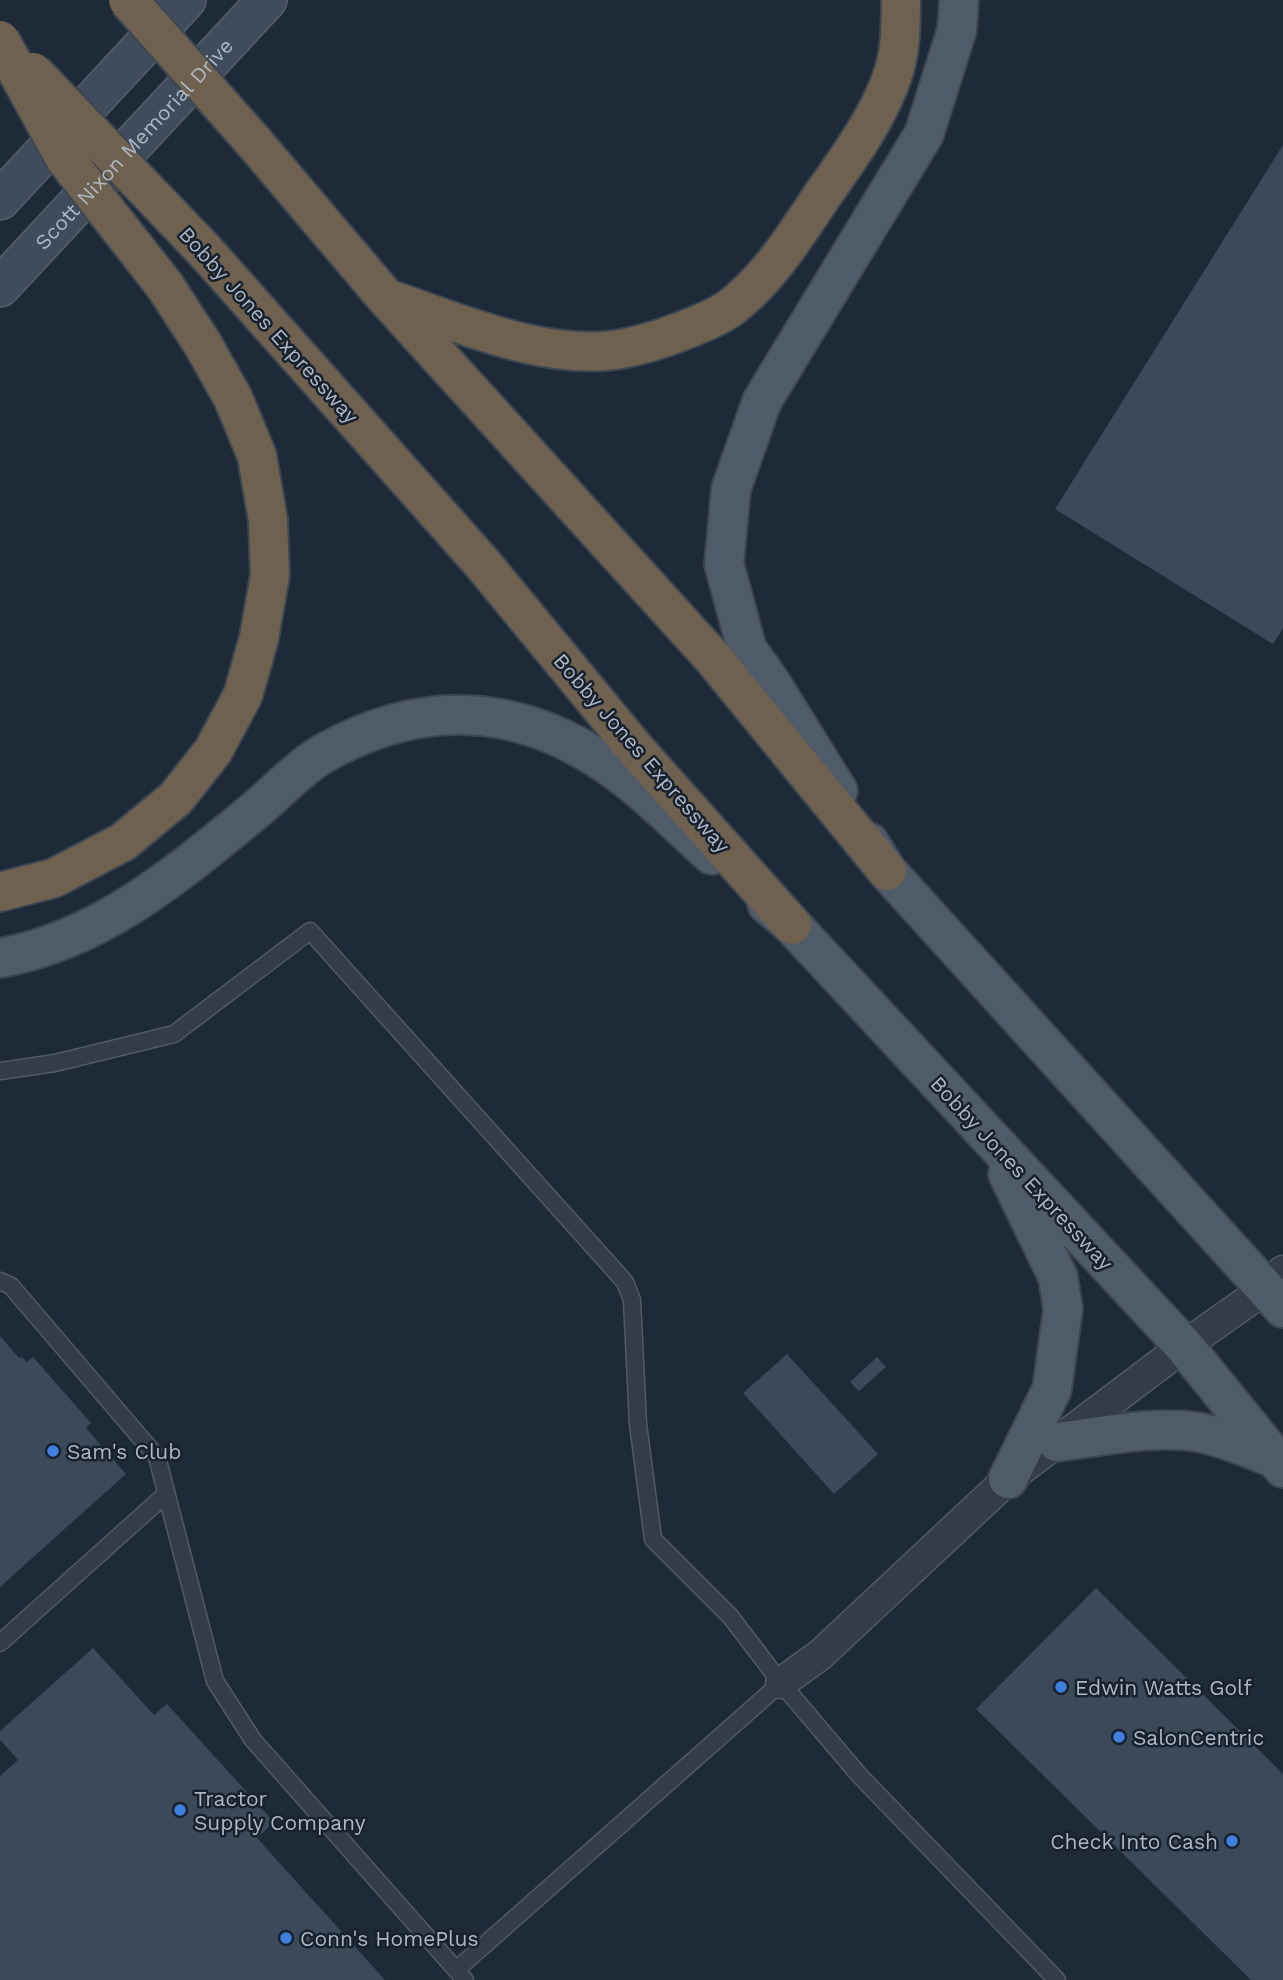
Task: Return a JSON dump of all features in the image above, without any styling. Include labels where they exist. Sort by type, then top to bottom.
[{"type":"highway","points":[[128,0],[253,141],[386,298],[712,657],[887,871]]},
{"type":"highway","points":[[386,298],[501,338],[581,351],[619,350],[659,340],[701,324],[729,309],[756,285],[799,230],[852,154],[890,86],[898,54],[901,0]]},
{"type":"highway","points":[[0,39],[64,158],[165,286],[233,398],[257,456],[268,520],[270,575],[259,638],[243,695],[213,751],[176,797],[123,842],[54,878],[0,892]]},
{"type":"highway","name":"Bobby Jones Expressway","points":[[0,39],[204,250],[482,563],[636,750],[792,925]]},
{"type":"main road","points":[[0,200],[186,0]]},
{"type":"main road","name":"Scott Nixon Memorial Drive","points":[[0,287],[267,0]]},
{"type":"main road","points":[[958,0],[957,30],[924,134],[762,401],[731,489],[724,564],[747,649],[771,683],[887,871],[1277,1289]]},
{"type":"main road","points":[[0,958],[65,941],[108,920],[178,874],[325,752],[397,722],[428,715],[457,713],[494,717],[522,724],[566,741],[598,758],[627,780],[792,925]]},
{"type":"main road","name":"Bobby Jones Expressway","points":[[792,925],[1184,1346],[1279,1463]]},
{"type":"main road","points":[[992,1141],[1058,1277],[1063,1308],[1052,1389],[1008,1479]]},
{"type":"main road","points":[[1056,1442],[1151,1431],[1195,1432],[1237,1444],[1279,1463]]},
{"type":"street","points":[[781,1683],[820,1655],[1008,1479],[1184,1346],[1277,1289]]},
{"type":"lane","points":[[0,1070],[55,1063],[174,1034],[310,931],[625,1282],[632,1300],[638,1424],[653,1539],[730,1616],[781,1683],[859,1775],[1057,1980]]},
{"type":"lane","points":[[0,1281],[11,1286],[157,1457],[215,1681],[253,1740],[461,1975],[781,1683]]},
{"type":"lane","points":[[0,1643],[166,1494]]},
{"type":"building","points":[[1283,145],[1283,628],[1273,644],[1055,509]]},
{"type":"building","name":"Sam's Club","points":[[0,1336],[20,1359],[21,1356],[27,1362],[33,1357],[91,1423],[86,1428],[126,1474],[0,1587]]},
{"type":"building","points":[[787,1354],[878,1454],[834,1494],[743,1393]]},
{"type":"building","points":[[877,1357],[886,1367],[859,1391],[850,1382]]},
{"type":"building","points":[[1096,1588],[1283,1774],[1283,1980],[1251,1980],[976,1709]]},
{"type":"building","points":[[93,1648],[154,1715],[167,1704],[274,1822],[257,1838],[385,1980],[0,1980],[0,1776],[18,1760],[0,1740],[0,1731]]},
{"type":"place","name":"Sam's Club","points":[[53,1451]]},
{"type":"place","name":"Edwin Watts Golf","points":[[1061,1687]]},
{"type":"place","name":"SalonCentric","points":[[1119,1737]]},
{"type":"place","name":"Tractor Supply Company","points":[[180,1810]]},
{"type":"place","name":"Check Into Cash","points":[[1232,1841]]},
{"type":"place","name":"Conn's HomePlus","points":[[286,1938]]}]
